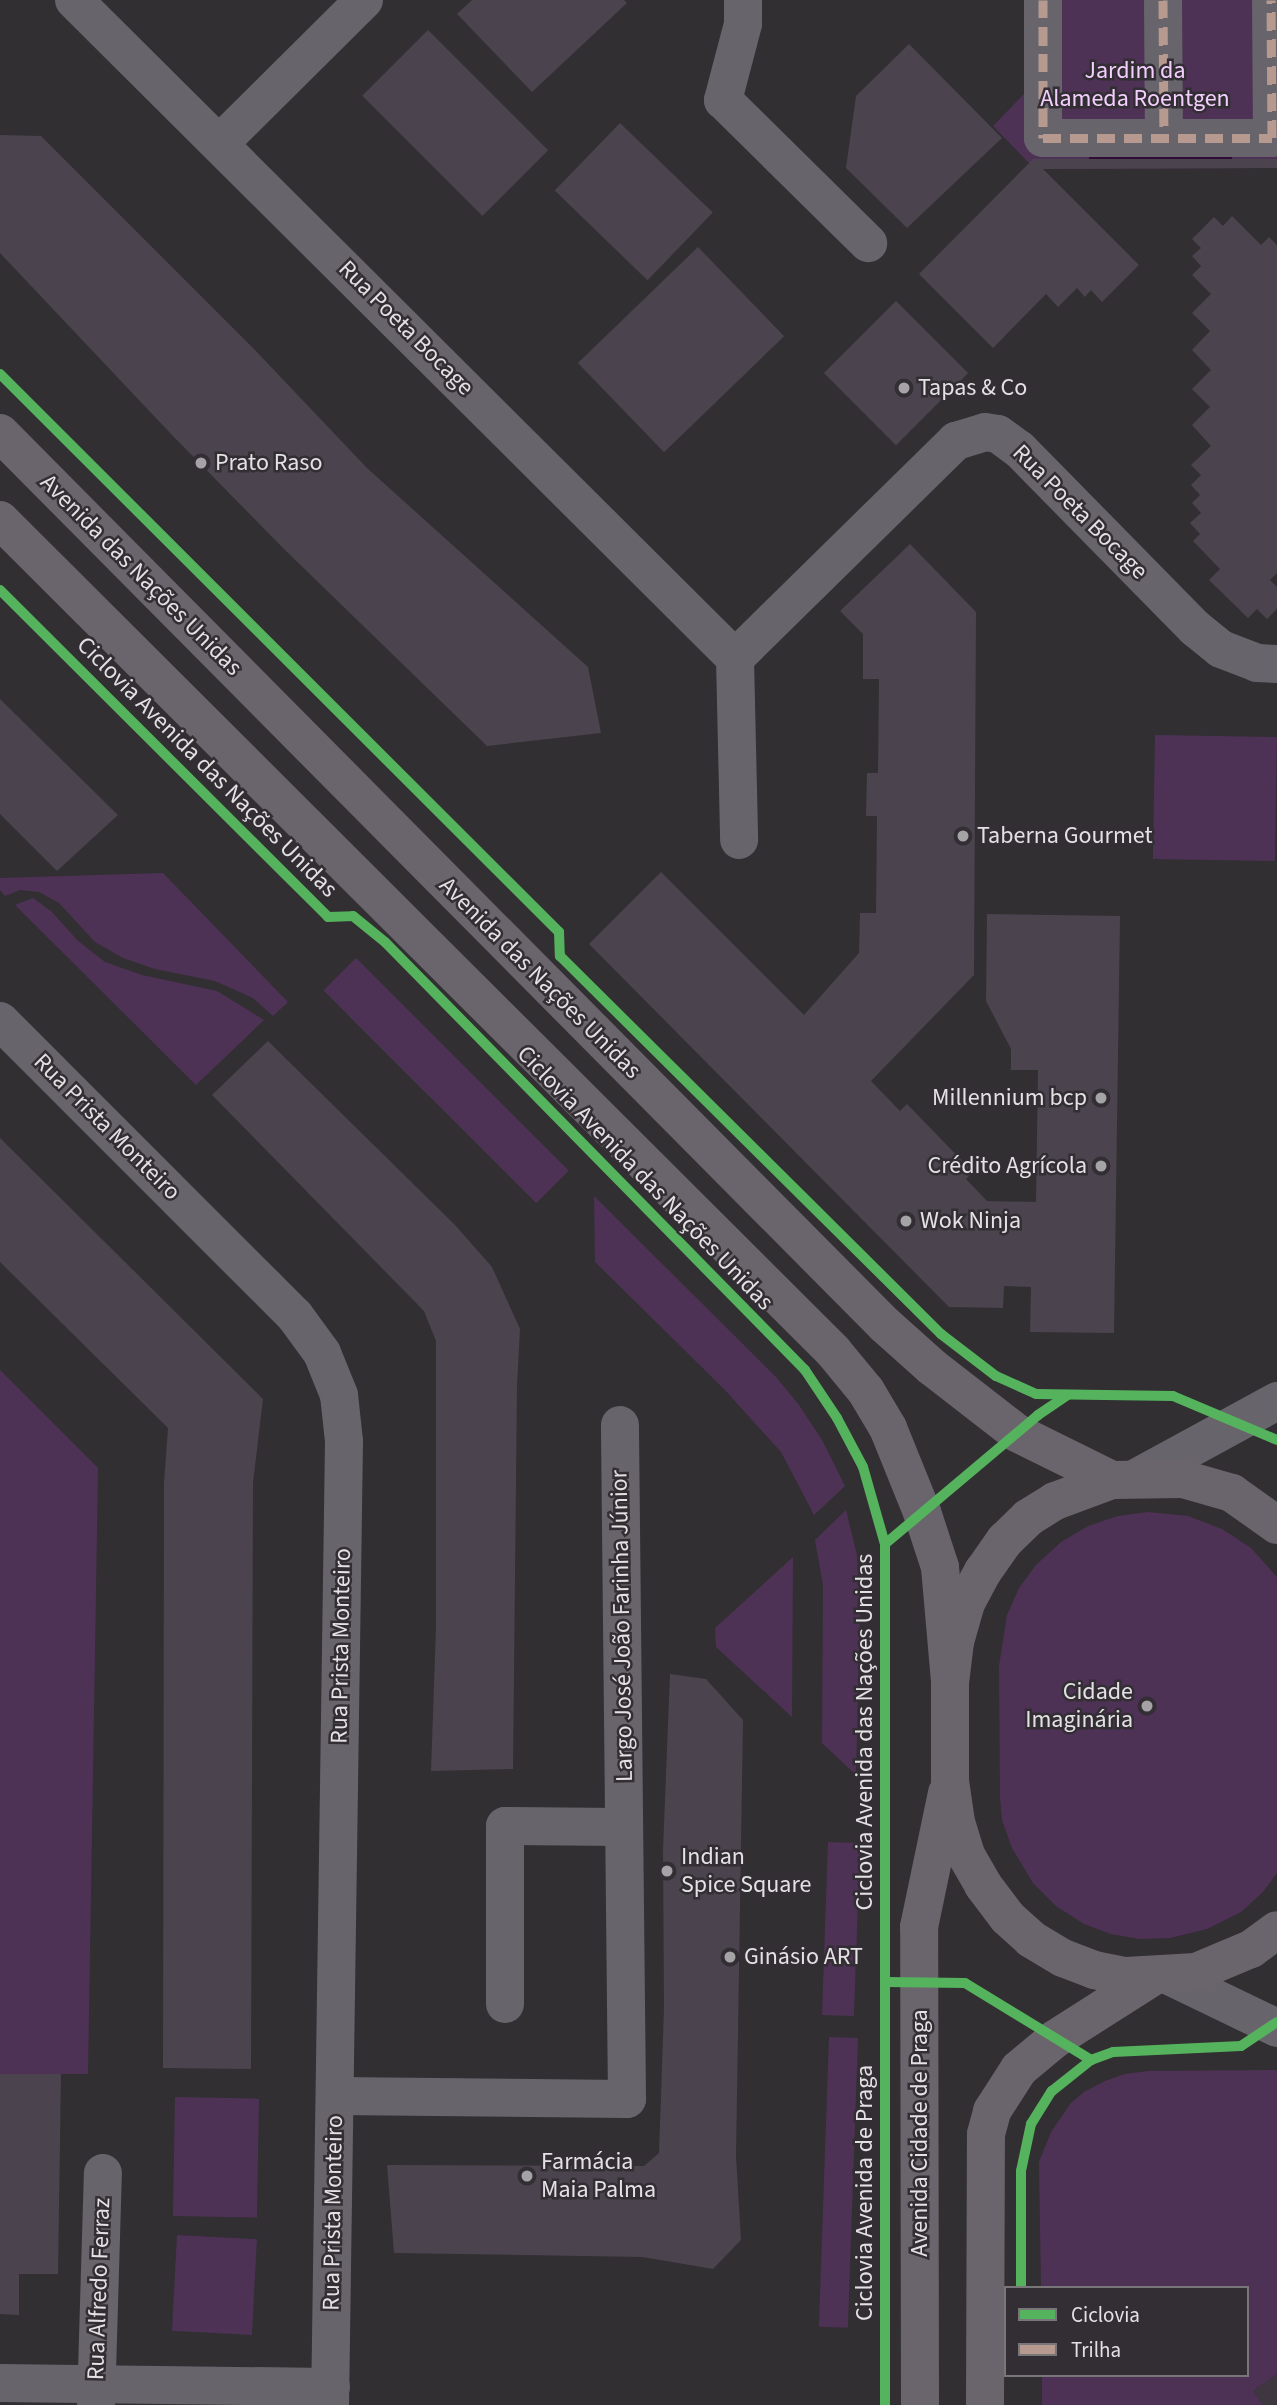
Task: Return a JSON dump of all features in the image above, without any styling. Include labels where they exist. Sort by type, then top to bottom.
[{"type":"main road","name":"Avenida das Nações Unidas","points":[[0,433],[885,1325],[932,1367],[1017,1433],[1124,1479]]},
{"type":"main road","points":[[0,520],[833,1351],[858,1381],[888,1428],[940,1567],[950,1681],[950,1781],[956,1822],[966,1855],[983,1885],[1016,1925],[1031,1939],[1083,1966],[1126,1976],[1196,1972],[1224,1963],[1251,1949],[1277,1930]]},
{"type":"main road","points":[[950,1681],[955,1642],[967,1603],[983,1571],[1005,1540],[1028,1518],[1055,1501],[1124,1479],[1183,1479],[1231,1493],[1277,1525]]},
{"type":"main road","name":"Avenida Cidade de Praga","points":[[920,2405],[919,1927],[950,1781]]},
{"type":"main road","points":[[985,2405],[986,2134],[992,2111],[1019,2068],[1055,2039],[1160,1975]]},
{"type":"street","name":"Rua Poeta Bocage","points":[[74,0],[735,658],[957,441],[985,432],[998,434],[1019,449],[1195,628],[1221,649],[1257,663],[1277,664]]},
{"type":"street","points":[[220,143],[364,0]]},
{"type":"street","points":[[743,0],[743,24],[723,100],[868,243]]},
{"type":"street","points":[[1043,0],[1043,138],[1272,138],[1271,0]]},
{"type":"street","points":[[1163,0],[1164,138]]},
{"type":"street","points":[[735,658],[739,840]]},
{"type":"street","name":"Rua Prista Monteiro","points":[[0,1021],[295,1316],[322,1353],[339,1395],[344,1441],[331,2396]]},
{"type":"street","points":[[1124,1479],[1277,1401]]},
{"type":"street","name":"Largo José João Farinha Júnior","points":[[335,2096],[627,2099],[620,1425]]},
{"type":"street","points":[[505,2004],[505,1826],[624,1827]]},
{"type":"street","points":[[1160,1975],[1277,2028]]},
{"type":"street","name":"Rua Alfredo Ferraz","points":[[96,2395],[103,2173]]},
{"type":"street","points":[[0,2383],[96,2395],[331,2396]]},
{"type":"shaded area","points":[[1089,148],[1232,148],[1232,159],[1089,159]]},
{"type":"shaded area","points":[[1277,2374],[1277,2405],[1263,2405],[1253,2391]]},
{"type":"green space","name":"Jardim da Alameda Roentgen","points":[[1028,0],[1277,0],[1277,168],[1043,169],[1029,163],[993,126],[1029,89]]},
{"type":"green space","points":[[1155,735],[1277,737],[1275,861],[1153,859]]},
{"type":"green space","points":[[163,873],[288,1002],[273,1016],[253,998],[215,981],[155,969],[123,958],[95,942],[59,903],[39,892],[20,890],[5,896],[0,890],[0,878]]},
{"type":"green space","points":[[33,898],[52,912],[78,941],[105,962],[142,975],[217,991],[264,1020],[196,1085],[15,905]]},
{"type":"green space","points":[[356,958],[569,1171],[536,1203],[323,991]]},
{"type":"green space","points":[[594,1196],[776,1377],[799,1405],[822,1440],[845,1486],[814,1515],[781,1452],[724,1389],[595,1262]]},
{"type":"green space","points":[[0,1370],[98,1468],[88,2074],[0,2074]]},
{"type":"green space","points":[[846,1510],[857,1555],[860,1613],[856,1775],[822,1743],[823,1585],[815,1540]]},
{"type":"green space","points":[[1148,1512],[1188,1516],[1222,1529],[1251,1548],[1277,1577],[1277,1873],[1263,1892],[1241,1912],[1207,1929],[1170,1938],[1139,1939],[1111,1934],[1084,1924],[1056,1906],[1033,1883],[1012,1848],[1002,1820],[1000,1797],[999,1666],[1007,1615],[1019,1588],[1036,1565],[1061,1542],[1088,1526],[1118,1516]]},
{"type":"green space","points":[[793,1557],[792,1717],[716,1647],[715,1628]]},
{"type":"green space","points":[[828,1842],[860,1843],[854,2016],[822,2015]]},
{"type":"green space","points":[[829,2037],[858,2038],[848,2328],[819,2327]]},
{"type":"green space","points":[[1277,2070],[1277,2374],[1253,2391],[1263,2405],[1042,2405],[1042,2377],[1249,2377],[1249,2286],[1041,2286],[1039,2162],[1051,2132],[1071,2103],[1084,2092],[1125,2074],[1148,2071]]},
{"type":"green space","points":[[175,2097],[259,2098],[257,2217],[173,2216]]},
{"type":"green space","points":[[177,2235],[257,2239],[252,2335],[172,2331]]},
{"type":"building","points":[[472,0],[624,0],[627,3],[532,92],[457,14]]},
{"type":"building","points":[[428,30],[548,150],[482,216],[362,96]]},
{"type":"building","points":[[909,44],[1002,138],[907,228],[846,168],[856,96]]},
{"type":"building","points":[[620,123],[713,213],[647,280],[555,191]]},
{"type":"building","points":[[0,135],[41,136],[254,349],[367,468],[588,667],[601,733],[487,746],[285,550],[0,253]]},
{"type":"building","points":[[1033,159],[1277,159],[1277,168],[1043,169],[1139,265],[1102,302],[1091,290],[1085,297],[1077,288],[1058,307],[1046,294],[993,348],[919,274]]},
{"type":"building","points":[[1232,216],[1261,245],[1269,237],[1277,245],[1277,573],[1270,580],[1277,587],[1277,609],[1267,619],[1257,609],[1248,618],[1209,580],[1220,569],[1193,541],[1200,534],[1190,523],[1201,513],[1192,503],[1200,495],[1191,485],[1201,475],[1191,465],[1211,446],[1192,425],[1210,407],[1192,389],[1211,370],[1192,350],[1210,331],[1192,313],[1211,294],[1192,275],[1201,266],[1192,256],[1201,248],[1192,239],[1214,217],[1223,226]]},
{"type":"building","points":[[698,247],[784,336],[664,452],[578,363]]},
{"type":"building","points":[[896,301],[968,373],[896,445],[824,373]]},
{"type":"building","points":[[910,544],[976,612],[974,975],[871,1081],[900,1111],[907,1104],[973,1172],[966,1179],[987,1201],[1036,1202],[1038,1070],[1011,1070],[1011,1049],[986,1001],[987,914],[1120,916],[1114,1333],[1030,1332],[1031,1287],[1004,1286],[1003,1308],[949,1307],[589,944],[661,872],[804,1015],[859,953],[860,913],[876,913],[877,816],[866,816],[867,773],[878,773],[879,679],[863,679],[863,634],[840,611]]},
{"type":"building","points":[[0,699],[118,815],[57,871],[0,814]]},
{"type":"building","points":[[268,1041],[455,1225],[492,1267],[520,1329],[517,1385],[513,1769],[431,1771],[436,1627],[436,1341],[424,1311],[212,1095]]},
{"type":"building","points":[[0,1138],[263,1399],[253,1483],[251,2069],[163,2068],[164,1483],[168,1428],[0,1262]]},
{"type":"building","points":[[670,1674],[706,1679],[743,1720],[736,2156],[741,2240],[713,2269],[643,2257],[394,2253],[387,2165],[644,2166],[659,2153],[664,2009],[663,1850]]},
{"type":"building","points":[[0,2074],[61,2074],[58,2274],[19,2274],[19,2315],[0,2314]]},
{"type":"marked path","points":[[1043,0],[1043,138],[1272,138],[1271,0]]},
{"type":"marked path","points":[[1163,0],[1164,138]]},
{"type":"cycle path","points":[[0,374],[559,932],[560,956],[941,1334],[996,1376],[1036,1394],[1173,1396],[1277,1440]]},
{"type":"cycle path","name":"Ciclovia Avenida das Nações Unidas","points":[[0,590],[328,917],[353,916],[385,942],[805,1370],[837,1418],[863,1467],[885,1544],[885,2405]]},
{"type":"cycle path","name":"Ciclovia Avenida das Nações Unidas","points":[[885,1544],[1038,1415],[1068,1395]]},
{"type":"cycle path","points":[[887,1982],[965,1983],[1091,2060],[1113,2052],[1241,2046],[1277,2022]]},
{"type":"cycle path","points":[[1021,2286],[1021,2171],[1031,2124],[1052,2091],[1091,2060]]},
{"type":"place","name":"Tapas & Co","points":[[904,388]]},
{"type":"place","name":"Prato Raso","points":[[201,463]]},
{"type":"place","name":"Taberna Gourmet","points":[[963,836]]},
{"type":"place","name":"Millennium bcp","points":[[1101,1098]]},
{"type":"place","name":"Crédito Agrícola","points":[[1101,1166]]},
{"type":"place","name":"Wok Ninja","points":[[906,1221]]},
{"type":"place","name":"Cidade Imaginária","points":[[1147,1706]]},
{"type":"place","name":"Indian Spice Square","points":[[667,1871]]},
{"type":"place","name":"Ginásio ART","points":[[730,1957]]},
{"type":"place","name":"Farmácia Maia Palma","points":[[527,2176]]}]
